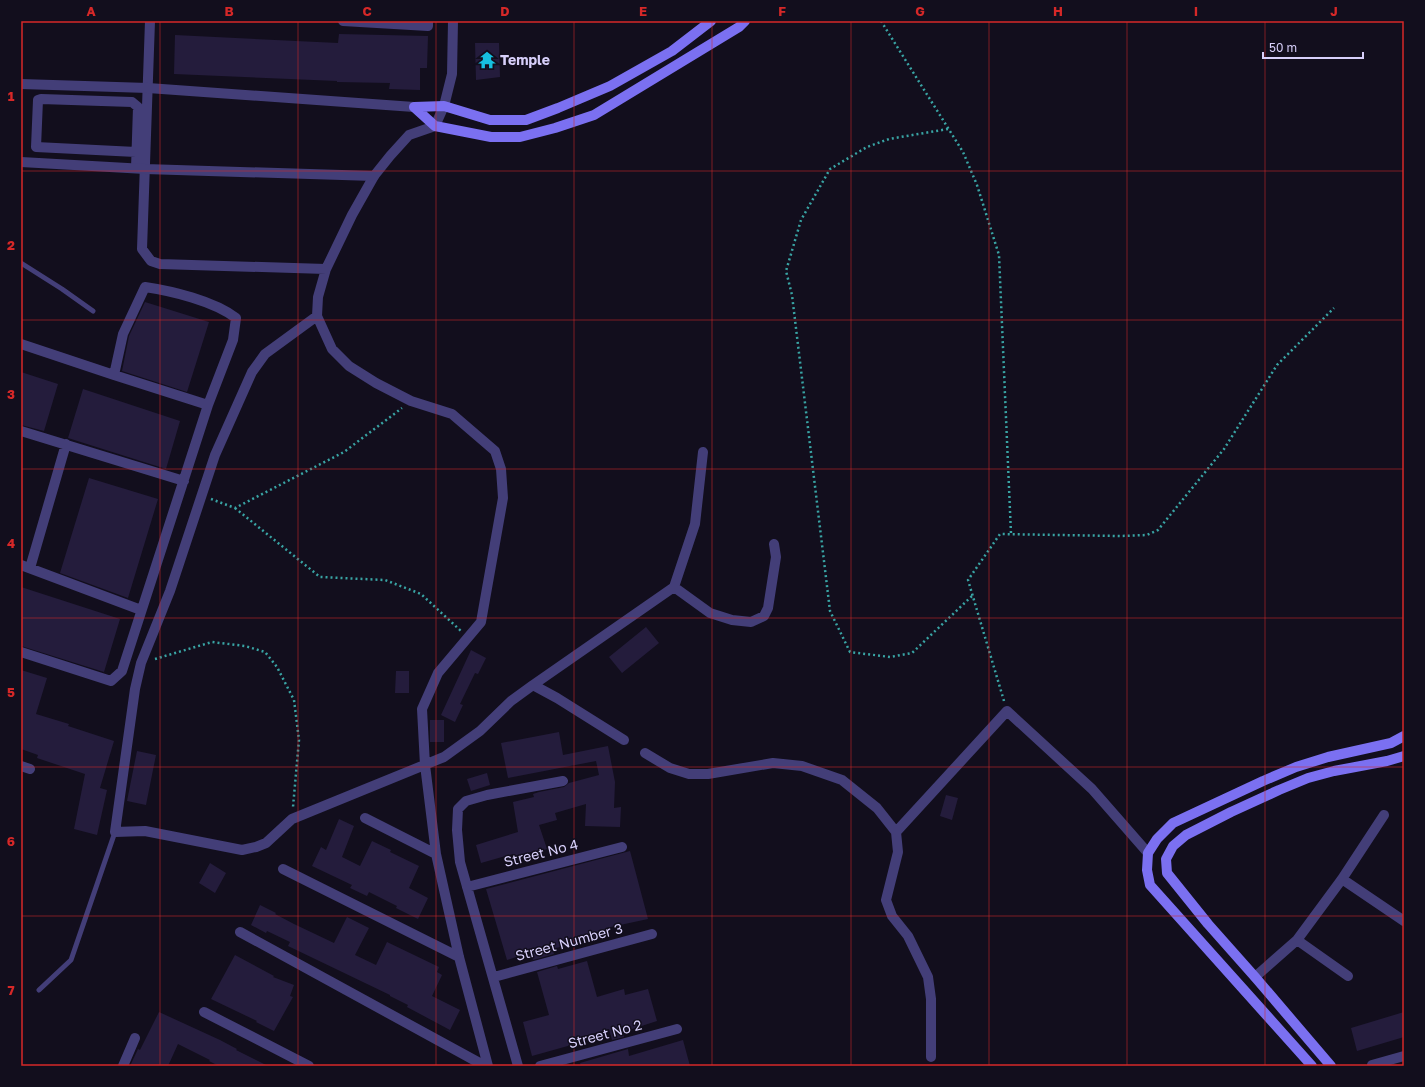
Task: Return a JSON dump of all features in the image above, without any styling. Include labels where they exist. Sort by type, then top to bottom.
[{"type":"main road","points":[[414,107],[444,106],[490,120],[526,120],[610,86],[672,51],[711,21]]},
{"type":"main road","points":[[414,107],[435,126],[491,137],[520,137],[555,128],[594,115],[739,27],[745,21]]},
{"type":"main road","points":[[1312,1066],[1150,885],[1147,870],[1148,853],[1157,839],[1173,823],[1263,781],[1296,767],[1328,757],[1391,743],[1404,736]]},
{"type":"main road","points":[[1379,746],[1382,762]]},
{"type":"main road","points":[[1331,1066],[1208,924],[1167,873],[1166,859],[1173,846],[1186,835],[1301,781],[1334,771],[1382,762],[1404,756]]},
{"type":"street","points":[[150,21],[148,88],[140,169],[142,249],[151,261],[160,264],[326,269]]},
{"type":"street","points":[[343,21],[428,26],[428,21]]},
{"type":"street","points":[[453,21],[452,74],[444,106],[435,126],[409,134],[374,176],[352,215],[326,269],[318,296],[317,316],[332,350],[349,366],[411,402],[452,414],[495,451],[501,469],[503,498],[481,622],[438,673],[422,709],[425,765],[436,854],[459,957],[487,1066]]},
{"type":"street","points":[[21,84],[148,88],[414,107]]},
{"type":"street","points":[[136,152],[36,147],[38,100],[132,102],[138,107],[136,152],[140,169]]},
{"type":"street","points":[[21,162],[140,169],[374,176]]},
{"type":"street","points":[[21,652],[111,682],[122,672],[208,405],[233,340],[236,318],[227,311],[167,290],[145,287],[123,334],[114,375]]},
{"type":"street","points":[[317,316],[265,354],[252,372],[215,456],[170,591],[141,663],[135,689],[115,832],[145,831],[242,850],[256,847],[266,843],[292,819],[444,757],[480,731],[511,701],[532,685],[674,587],[695,524],[703,452]]},
{"type":"street","points":[[21,344],[208,405]]},
{"type":"street","points":[[21,431],[184,481]]},
{"type":"street","points":[[66,444],[25,567],[141,610]]},
{"type":"street","points":[[674,587],[710,613],[732,620],[751,622],[764,616],[768,608],[776,557],[774,544]]},
{"type":"street","points":[[532,685],[624,740]]},
{"type":"street","points":[[896,832],[1007,711],[1092,789],[1148,853]]},
{"type":"street","points":[[645,753],[670,768],[689,774],[708,774],[773,763],[802,766],[842,780],[877,808],[896,832],[898,852],[886,900],[892,916],[908,936],[928,977],[931,999],[931,1057]]},
{"type":"street","points":[[518,1066],[494,977],[460,862],[457,830],[458,809],[466,801],[487,795],[563,781]]},
{"type":"street","points":[[1255,977],[1298,940],[1342,879],[1384,815]]},
{"type":"street","points":[[365,818],[436,854]]},
{"type":"street","name":"Street No 4","points":[[467,887],[622,847]]},
{"type":"street","points":[[283,869],[459,957]]},
{"type":"street","points":[[1342,879],[1402,916]]},
{"type":"street","points":[[240,932],[487,1066]]},
{"type":"street","name":"Street Number 3","points":[[494,977],[652,934]]},
{"type":"street","points":[[1298,940],[1348,976]]},
{"type":"street","points":[[204,1012],[309,1066]]},
{"type":"street","name":"Street No 2","points":[[540,1066],[677,1029]]},
{"type":"street","points":[[123,1066],[135,1038]]},
{"type":"street","points":[[1372,1065],[1404,1056]]},
{"type":"lane","points":[[21,263],[93,311]]},
{"type":"lane","points":[[39,990],[71,960],[115,832]]},
{"type":"path","points":[[881,21],[963,152],[977,186],[999,255],[1011,534]]},
{"type":"path","points":[[948,129],[889,139],[867,147],[830,169],[801,220],[786,271],[792,295],[830,611],[850,652],[890,657],[912,653],[972,596]]},
{"type":"path","points":[[1007,711],[968,580],[1000,534],[1120,536],[1147,534],[1158,530],[1224,449],[1277,365],[1334,308]]},
{"type":"path","points":[[235,508],[344,452],[411,402]]},
{"type":"path","points":[[202,496],[235,508],[320,577],[385,580],[421,594],[468,638]]},
{"type":"path","points":[[141,663],[212,642],[245,646],[265,652],[277,667],[294,700],[299,740],[292,819]]},
{"type":"building","points":[[339,34],[428,36],[427,68],[420,68],[420,90],[389,89],[390,83],[337,82],[174,74],[175,35],[338,43]]},
{"type":"building","name":"Temple","points":[[475,43],[499,43],[500,77],[476,80]]},
{"type":"building","points":[[145,302],[209,322],[187,392],[122,371],[129,336]]},
{"type":"building","points":[[21,372],[58,384],[44,431],[21,425]]},
{"type":"building","points":[[83,389],[180,421],[166,469],[68,438]]},
{"type":"building","points":[[89,478],[158,499],[128,598],[60,573]]},
{"type":"building","points":[[21,587],[120,619],[104,672],[21,646]]},
{"type":"building","points":[[646,627],[659,643],[622,673],[609,657]]},
{"type":"building","points":[[471,650],[486,658],[478,674],[475,673],[460,704],[463,705],[455,722],[441,715]]},
{"type":"building","points":[[21,670],[47,678],[36,714],[69,724],[68,726],[114,741],[100,788],[107,790],[97,835],[74,829],[85,774],[37,758],[38,755],[21,749]]},
{"type":"building","points":[[396,671],[409,671],[409,693],[395,693]]},
{"type":"building","points":[[430,720],[444,720],[444,742],[430,742]]},
{"type":"building","points":[[559,732],[563,755],[608,746],[615,782],[614,808],[621,807],[620,827],[585,826],[586,804],[555,813],[557,820],[539,825],[547,849],[532,854],[531,852],[514,857],[513,854],[481,863],[476,845],[518,832],[513,802],[534,797],[533,794],[539,792],[564,787],[569,783],[599,775],[596,761],[508,778],[501,743]]},
{"type":"building","points":[[137,751],[156,755],[146,805],[127,801]]},
{"type":"building","points":[[487,773],[490,785],[471,791],[467,779]]},
{"type":"building","points":[[946,795],[958,798],[952,820],[940,816]]},
{"type":"building","points":[[339,819],[354,826],[342,857],[360,866],[372,841],[391,850],[390,852],[419,866],[409,888],[428,898],[418,919],[396,908],[397,906],[369,892],[367,896],[350,888],[352,885],[312,866],[321,847],[326,850]]},
{"type":"building","points":[[630,851],[648,919],[606,928],[607,935],[586,941],[586,939],[553,949],[554,954],[533,960],[531,952],[507,960],[486,889]]},
{"type":"building","points":[[210,863],[226,873],[215,893],[199,883]]},
{"type":"building","points":[[260,905],[294,924],[334,943],[347,917],[369,928],[355,955],[376,965],[387,942],[439,967],[437,972],[442,975],[432,996],[460,1010],[450,1030],[407,1007],[408,1005],[390,995],[288,946],[290,942],[267,931],[266,933],[251,925]]},
{"type":"building","points":[[235,955],[274,976],[273,977],[294,985],[290,996],[293,997],[274,1031],[256,1022],[257,1021],[211,999]]},
{"type":"building","points":[[587,961],[597,997],[624,989],[625,995],[648,989],[657,1021],[623,1032],[624,1037],[612,1040],[609,1029],[581,1037],[582,1042],[532,1056],[523,1022],[549,1015],[537,972],[557,966],[558,969]]},
{"type":"building","points":[[159,1012],[220,1040],[268,1066],[219,1066],[178,1044],[168,1066],[130,1066],[138,1049],[140,1050]]},
{"type":"building","points":[[1404,1012],[1404,1037],[1357,1051],[1351,1028]]},
{"type":"building","points":[[683,1040],[690,1066],[581,1066],[580,1063],[628,1049],[629,1056]]},
{"type":"place","name":"Temple","points":[[487,60]]}]
